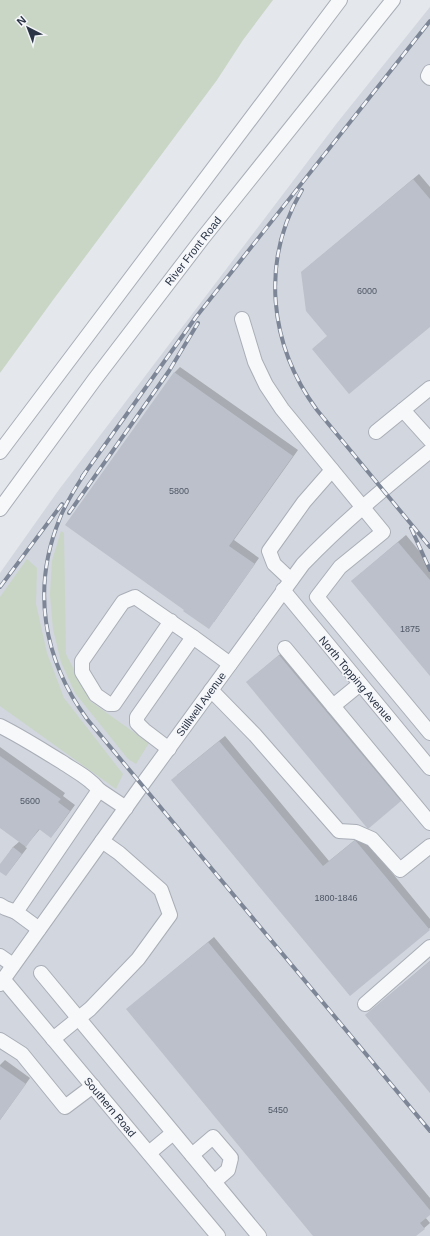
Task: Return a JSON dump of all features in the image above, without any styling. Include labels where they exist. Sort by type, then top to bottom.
[{"type":"street","points":[[0,452],[340,0]]},
{"type":"street","name":"River Front Road","points":[[0,509],[95,379],[197,245],[392,0]]},
{"type":"street","points":[[430,72],[428,76],[430,78]]},
{"type":"street","points":[[242,319],[255,362],[266,385],[282,408],[383,532],[340,567],[317,597],[430,733]]},
{"type":"street","points":[[376,432],[430,388]]},
{"type":"street","points":[[403,410],[430,440]]},
{"type":"street","name":"Stillwell Avenue","points":[[2,981],[287,585],[324,543],[363,507],[430,451]]},
{"type":"street","name":"North Topping Avenue","points":[[332,470],[304,502],[269,551],[274,564],[287,585],[348,669],[430,768]]},
{"type":"street","points":[[171,621],[114,704],[109,704],[96,695],[82,672],[82,661],[123,602],[135,597],[171,621],[230,664]]},
{"type":"street","points":[[169,749],[137,723],[138,717],[193,637]]},
{"type":"street","points":[[285,648],[430,823]]},
{"type":"street","points":[[348,669],[366,656]]},
{"type":"street","points":[[333,706],[360,684]]},
{"type":"street","points":[[211,690],[255,735],[339,831],[356,832],[372,839],[400,870],[430,846]]},
{"type":"street","points":[[403,735],[421,722]]},
{"type":"street","points":[[0,726],[20,736],[79,773],[95,785],[99,790],[126,808]]},
{"type":"street","points":[[16,912],[99,790]]},
{"type":"street","points":[[53,1039],[79,1019],[138,959],[170,916],[161,890],[102,841]]},
{"type":"street","points":[[0,905],[16,912],[39,929]]},
{"type":"street","points":[[365,1004],[430,947]]},
{"type":"street","points":[[0,956],[13,965]]},
{"type":"street","points":[[40,973],[259,1236]]},
{"type":"street","name":"Southern Road","points":[[2,981],[93,1086],[218,1236]]},
{"type":"street","points":[[0,1040],[22,1054],[65,1107],[93,1086]]},
{"type":"street","points":[[149,1153],[173,1133]]},
{"type":"street","points":[[192,1155],[213,1137],[231,1158],[228,1170],[214,1182]]},
{"type":"shaded area","points":[[430,7],[430,1236],[0,1236],[0,573],[58,491],[337,123]]},
{"type":"green space","points":[[0,0],[273,0],[243,40],[217,80],[0,373]]},
{"type":"green space","points":[[61,531],[64,533],[66,654],[90,701],[149,743],[136,764],[128,759],[75,693],[61,662],[53,629],[50,595],[52,561]]},
{"type":"green space","points":[[27,559],[37,568],[36,604],[47,653],[64,698],[123,774],[116,789],[0,706],[0,597]]},
{"type":"building","points":[[413,179],[430,199],[430,327],[349,394],[312,349],[327,336],[306,311],[301,272]]},
{"type":"building","points":[[174,372],[293,456],[229,546],[255,564],[209,629],[65,525]]},
{"type":"building","points":[[398,542],[430,580],[430,676],[351,581]]},
{"type":"building","points":[[279,655],[401,801],[368,829],[246,682]]},
{"type":"building","points":[[219,741],[323,866],[355,840],[430,930],[350,996],[171,780]]},
{"type":"building","points":[[0,756],[61,799],[58,802],[70,811],[51,838],[39,829],[26,847],[0,828]]},
{"type":"building","points":[[13,847],[22,854],[6,876],[0,872],[0,864]]},
{"type":"building","points":[[208,942],[430,1210],[430,1215],[420,1223],[425,1229],[416,1236],[313,1236],[126,1009]]},
{"type":"building","points":[[430,961],[430,1093],[365,1015]]},
{"type":"building","points":[[0,1066],[26,1084],[0,1120]]},
{"type":"railway","points":[[82,477],[196,317],[430,21]]},
{"type":"railway","points":[[302,190],[289,217],[280,245],[276,274],[276,302],[280,331],[288,358],[301,385],[317,410],[430,547]]},
{"type":"railway","points":[[69,513],[169,371],[198,323]]},
{"type":"railway","points":[[85,473],[65,506],[51,544],[46,570],[44,597],[46,622],[51,647],[60,672],[72,696],[87,719],[430,1131]]},
{"type":"railway","points":[[0,587],[62,504]]},
{"type":"railway","points":[[411,528],[430,570]]}]
